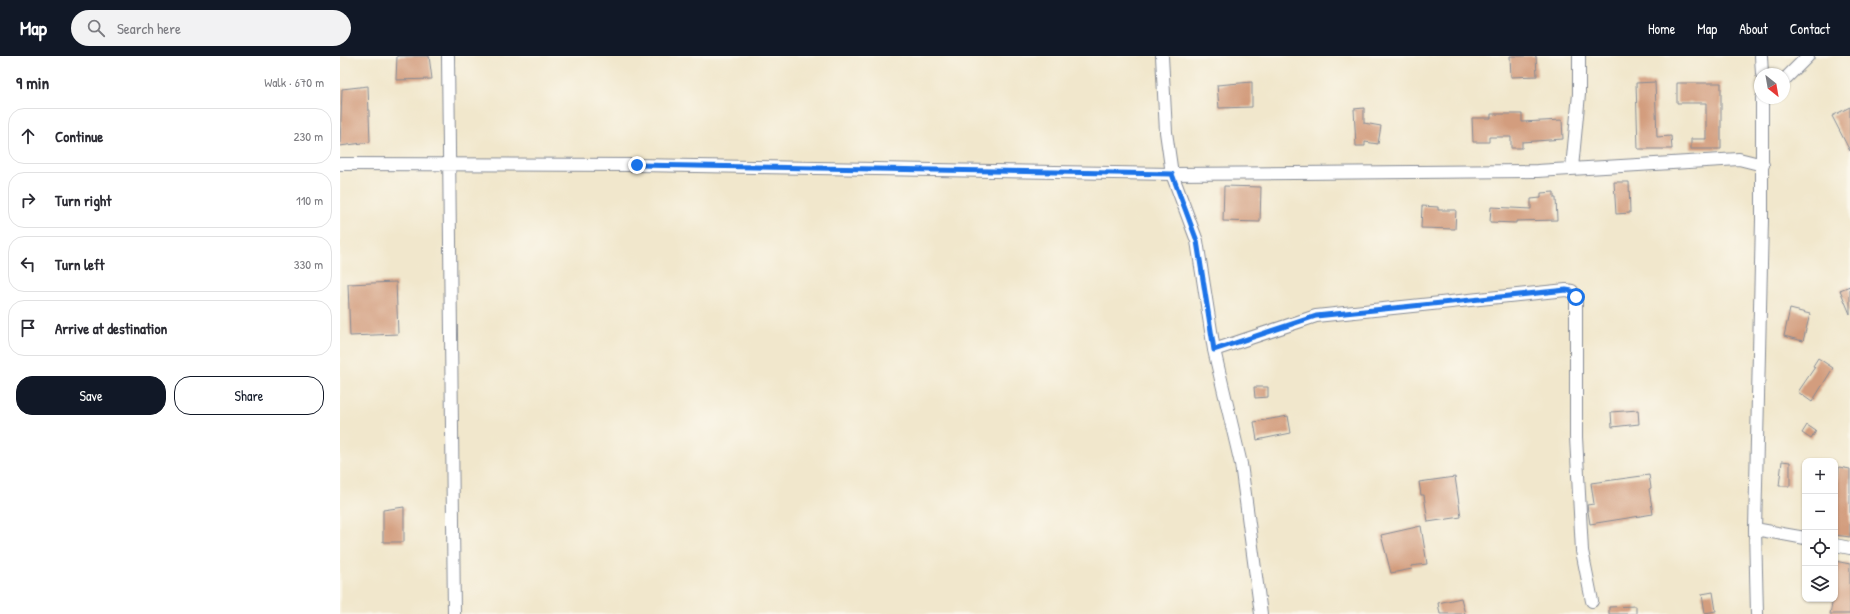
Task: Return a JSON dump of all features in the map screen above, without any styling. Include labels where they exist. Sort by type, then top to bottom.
[{"type":"street","points":[[448,56],[454,614]]},
{"type":"street","points":[[1162,56],[1166,132],[1172,174],[1197,241],[1214,350],[1241,464],[1262,614]]},
{"type":"street","points":[[1572,168],[1579,94],[1579,56]]},
{"type":"street","points":[[1761,56],[1762,68]]},
{"type":"street","points":[[1790,74],[1808,56]]},
{"type":"street","points":[[1757,614],[1754,529],[1764,104]]},
{"type":"street","points":[[340,164],[637,165],[1172,174],[1537,171],[1739,159],[1763,165]]},
{"type":"street","points":[[1214,350],[1316,316],[1566,290],[1572,291],[1576,297],[1576,437],[1582,551],[1592,601]]},
{"type":"street","points":[[1754,529],[1802,537]]},
{"type":"street","points":[[1838,546],[1850,548]]},
{"type":"building","points":[[397,56],[429,56],[432,79],[396,80]]},
{"type":"building","points":[[1510,56],[1536,56],[1537,76],[1511,77]]},
{"type":"building","points":[[1252,82],[1252,107],[1219,108],[1217,85]]},
{"type":"building","points":[[1655,82],[1657,137],[1671,136],[1672,149],[1638,149],[1636,83]]},
{"type":"building","points":[[1677,83],[1721,83],[1721,149],[1691,149],[1691,139],[1706,139],[1706,103],[1677,103]]},
{"type":"building","points":[[368,86],[370,142],[340,146],[342,89]]},
{"type":"building","points":[[1850,107],[1850,151],[1832,116]]},
{"type":"building","points":[[1364,108],[1364,123],[1381,126],[1378,144],[1365,142],[1365,146],[1356,146],[1354,109]]},
{"type":"building","points":[[1491,114],[1522,114],[1522,122],[1562,120],[1563,139],[1522,142],[1522,148],[1511,148],[1511,137],[1489,137],[1489,142],[1473,142],[1472,118],[1491,118]]},
{"type":"building","points":[[1614,182],[1629,182],[1630,213],[1616,214]]},
{"type":"building","points":[[1224,186],[1261,187],[1260,222],[1223,221]]},
{"type":"building","points":[[1554,192],[1554,198],[1556,198],[1557,220],[1516,221],[1516,223],[1490,222],[1491,207],[1531,209],[1531,199],[1541,198],[1541,193]]},
{"type":"building","points":[[1422,206],[1438,207],[1438,210],[1456,210],[1455,229],[1421,228]]},
{"type":"building","points":[[396,282],[398,334],[350,336],[348,284]]},
{"type":"building","points":[[1850,286],[1850,314],[1840,290]]},
{"type":"building","points":[[1790,309],[1810,314],[1803,341],[1784,336]]},
{"type":"building","points":[[1818,358],[1833,368],[1812,402],[1798,392],[1815,367],[1813,366]]},
{"type":"building","points":[[1254,387],[1268,387],[1268,397],[1255,398]]},
{"type":"building","points":[[1638,410],[1639,424],[1612,427],[1611,412]]},
{"type":"building","points":[[1288,416],[1291,433],[1257,440],[1254,422]]},
{"type":"building","points":[[1807,425],[1816,431],[1811,439],[1802,433]]},
{"type":"building","points":[[1782,461],[1790,462],[1790,486],[1779,486]]},
{"type":"building","points":[[1839,467],[1850,469],[1850,537],[1838,535]]},
{"type":"building","points":[[1649,475],[1651,488],[1649,489],[1653,514],[1590,524],[1587,505],[1594,504],[1591,483]]},
{"type":"building","points":[[1455,477],[1461,517],[1428,522],[1424,495],[1421,495],[1419,482]]},
{"type":"building","points":[[404,507],[404,542],[383,542],[383,510]]},
{"type":"building","points":[[1421,526],[1427,564],[1411,566],[1412,569],[1391,573],[1381,535]]},
{"type":"building","points":[[1838,562],[1850,564],[1850,614],[1830,614],[1832,602],[1838,602]]},
{"type":"building","points":[[1713,592],[1716,611],[1705,613],[1702,594]]},
{"type":"building","points":[[1461,598],[1465,614],[1440,614],[1438,603]]},
{"type":"building","points":[[1636,606],[1636,614],[1609,614],[1609,607]]},
{"type":"route","points":[[637,165],[1172,174],[1197,241],[1214,350],[1316,316],[1566,290],[1572,291],[1576,297]]}]
